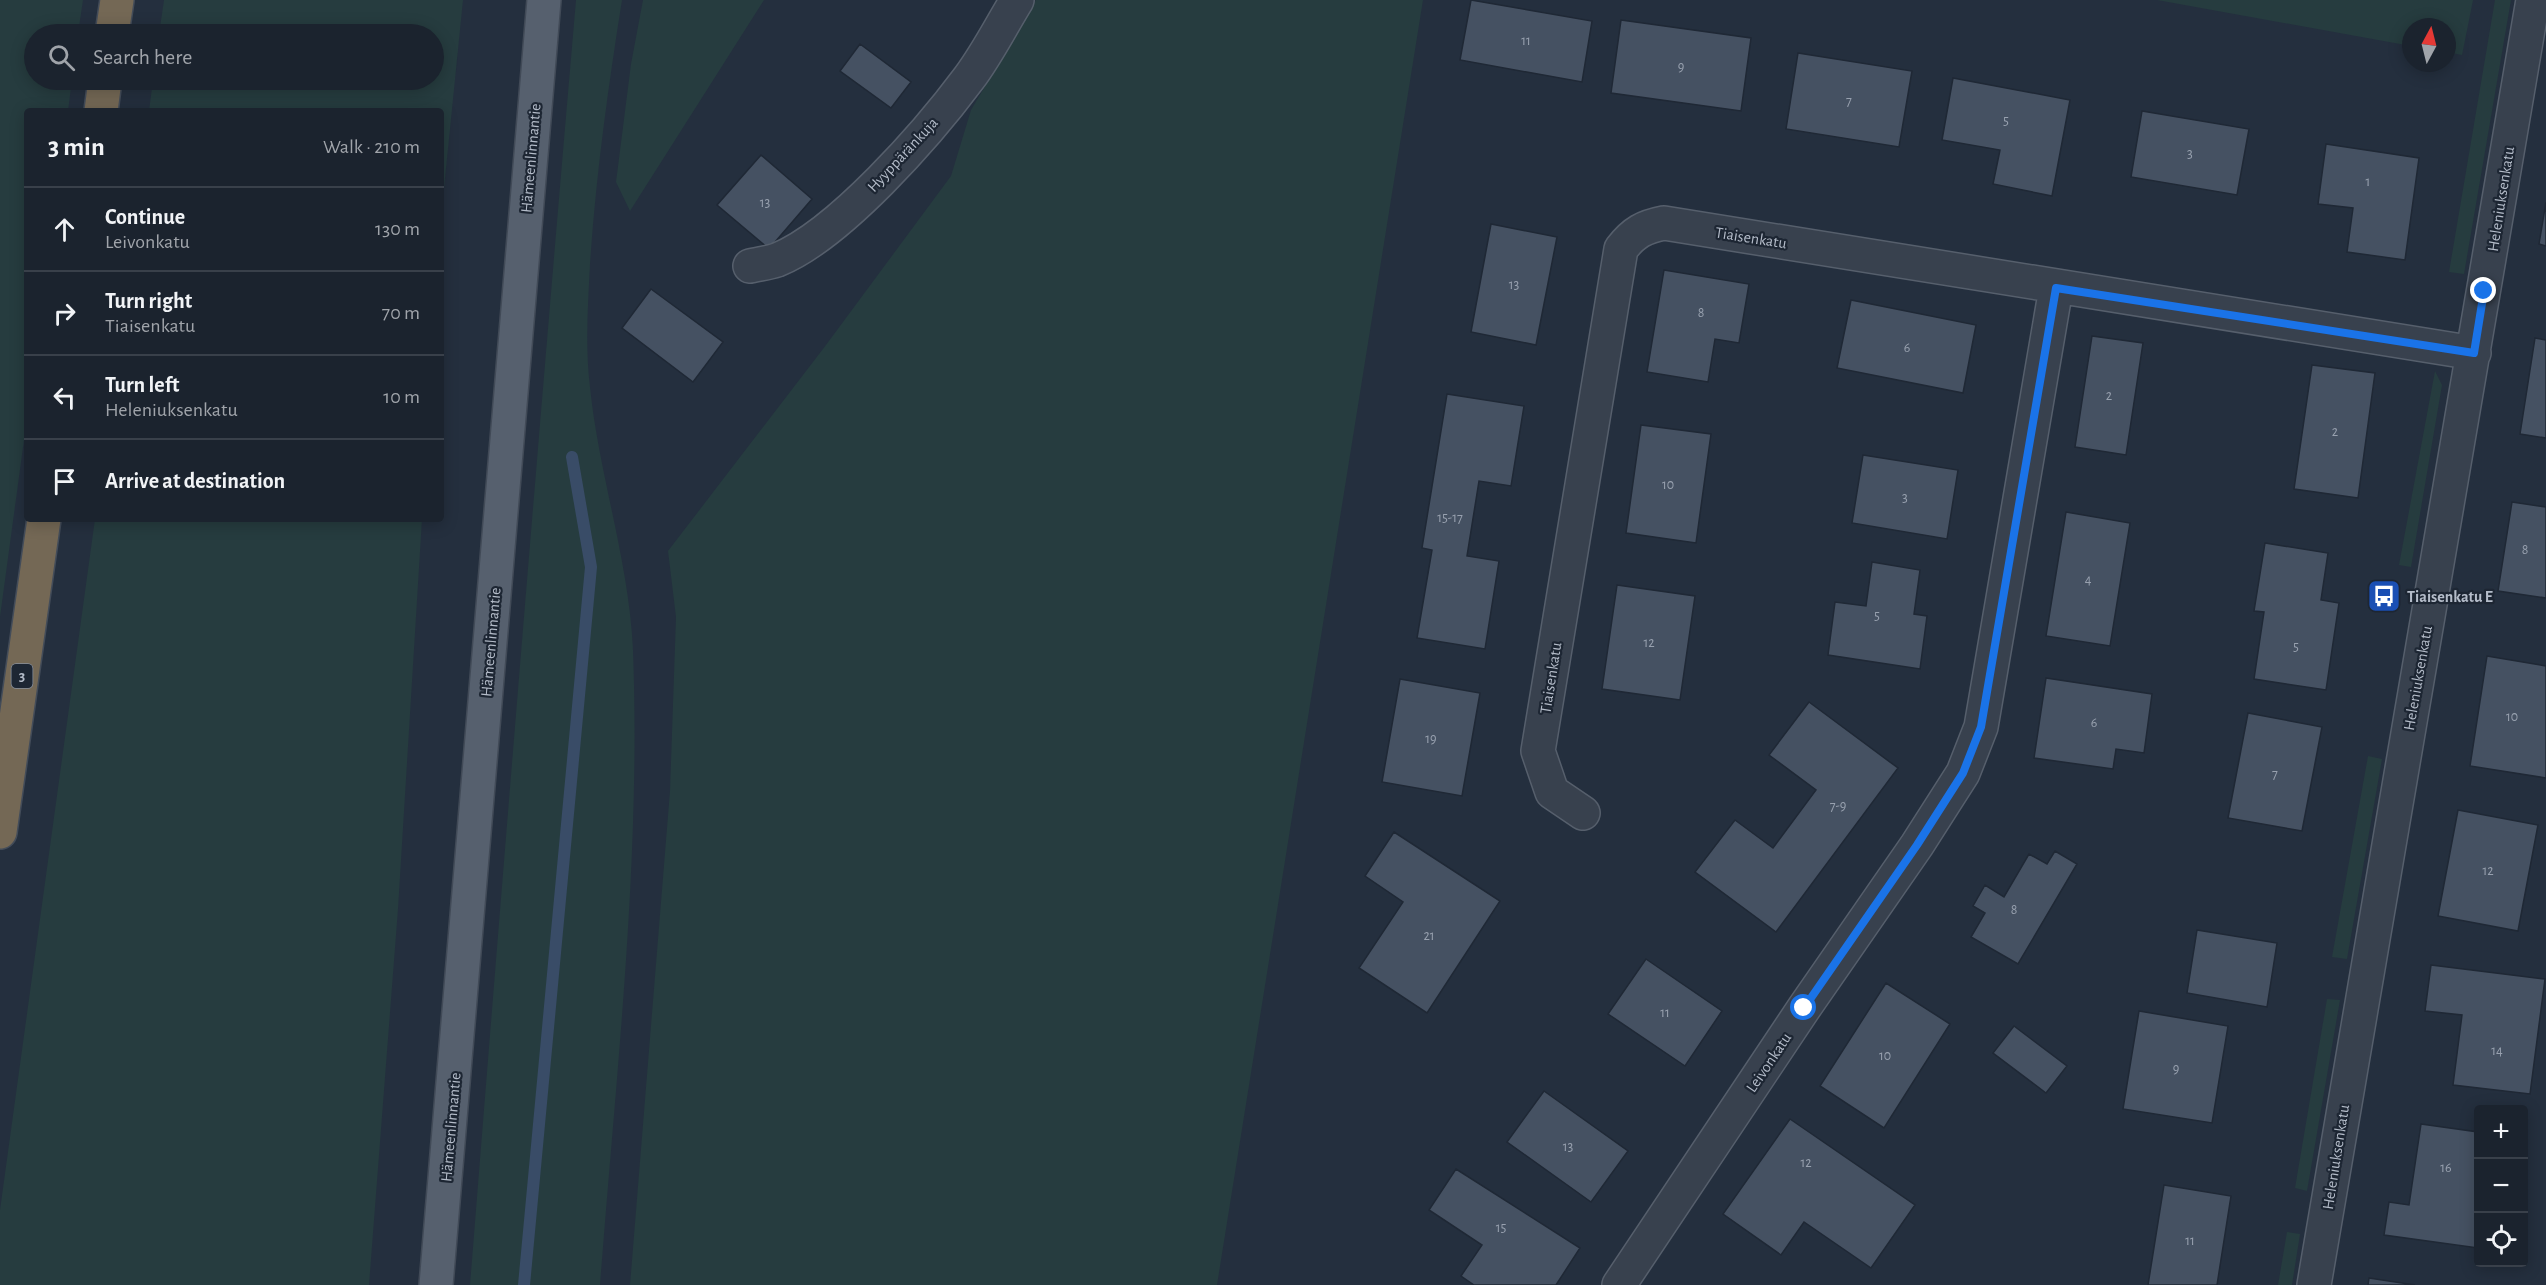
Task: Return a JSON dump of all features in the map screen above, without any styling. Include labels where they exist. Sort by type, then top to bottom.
[{"type":"highway","points":[[113,24],[117,0]]},
{"type":"highway","points":[[101,108],[104,90]]},
{"type":"highway","name":"3","points":[[0,832],[44,522]]},
{"type":"main road","name":"Hämeenlinnantie","points":[[436,1285],[544,0]]},
{"type":"street","name":"Hyyppäränkuja","points":[[750,266],[776,260],[810,241],[854,205],[916,143],[970,77],[1017,0]]},
{"type":"street","name":"Heleniuksenkatu","points":[[2314,1285],[2533,0]]},
{"type":"street","name":"Tiaisenkatu","points":[[1583,813],[1552,792],[1538,751],[1621,249],[1632,235],[1644,227],[1664,223],[2056,288],[2474,353]]},
{"type":"street","name":"Leivonkatu","points":[[1619,1285],[1804,1008],[1917,845],[1963,773],[1981,727],[2056,288]]},
{"type":"green space","points":[[0,0],[83,0],[79,24],[24,24],[24,90],[71,90],[68,108],[24,108],[24,440],[0,617]]},
{"type":"green space","points":[[164,0],[463,0],[444,188],[444,108],[149,108],[152,90],[444,90],[444,24],[160,24]]},
{"type":"green space","points":[[576,0],[622,0],[599,165],[587,326],[588,372],[594,420],[626,584],[633,650],[635,729],[633,809],[620,1047],[600,1285],[470,1285],[522,642]]},
{"type":"green space","points":[[643,0],[764,0],[630,211],[616,182],[631,64]]},
{"type":"green space","points":[[1036,0],[1423,0],[1217,1285],[630,1285],[670,791],[676,617],[668,551],[826,345],[951,176],[971,110]]},
{"type":"green space","points":[[2157,0],[2473,0],[2462,55],[2456,54],[2456,18],[2402,18],[2402,44]]},
{"type":"green space","points":[[2495,0],[2511,0],[2464,274],[2449,272]]},
{"type":"green space","points":[[2435,371],[2442,385],[2411,567],[2399,565]]},
{"type":"green space","points":[[95,522],[422,522],[398,909],[369,1285],[0,1285],[0,1210]]},
{"type":"green space","points":[[2368,756],[2382,759],[2347,959],[2332,957]]},
{"type":"green space","points":[[2327,999],[2340,1000],[2307,1191],[2295,1188]]},
{"type":"green space","points":[[2287,1232],[2300,1234],[2292,1285],[2278,1285]]},
{"type":"building","points":[[1471,0],[1592,21],[1582,82],[1460,60]]},
{"type":"building","points":[[1621,20],[1751,38],[1741,111],[1611,93]]},
{"type":"building","points":[[860,44],[911,82],[891,108],[840,71]]},
{"type":"building","points":[[1798,53],[1912,71],[1899,147],[1786,129]]},
{"type":"building","points":[[1953,78],[2070,100],[2052,196],[1993,184],[2000,150],[1942,140]]},
{"type":"building","points":[[2142,111],[2249,129],[2237,195],[2131,177]]},
{"type":"building","points":[[2326,144],[2419,158],[2405,260],[2347,252],[2353,208],[2318,204]]},
{"type":"building","points":[[761,155],[812,199],[769,249],[717,205]]},
{"type":"building","points":[[2546,202],[2546,246],[2539,244]]},
{"type":"building","points":[[1491,224],[1557,237],[1536,345],[1471,332]]},
{"type":"building","points":[[1664,270],[1749,284],[1739,343],[1715,339],[1708,382],[1647,372]]},
{"type":"building","points":[[651,289],[723,342],[693,382],[622,328]]},
{"type":"building","points":[[1851,300],[1976,325],[1963,393],[1837,368]]},
{"type":"building","points":[[2092,336],[2143,343],[2126,455],[2075,447]]},
{"type":"building","points":[[2535,338],[2546,340],[2546,438],[2520,434]]},
{"type":"building","points":[[2312,365],[2375,373],[2358,498],[2294,489]]},
{"type":"building","points":[[1447,394],[1524,406],[1511,486],[1479,481],[1467,556],[1499,561],[1485,649],[1417,638],[1432,550],[1422,548]]},
{"type":"building","points":[[1641,425],[1711,434],[1696,543],[1626,533]]},
{"type":"building","points":[[1863,455],[1958,470],[1947,539],[1852,523]]},
{"type":"building","points":[[2512,502],[2546,507],[2546,598],[2498,591]]},
{"type":"building","points":[[2066,512],[2130,523],[2110,646],[2046,636]]},
{"type":"building","points":[[2265,543],[2328,553],[2321,600],[2339,603],[2326,690],[2254,679],[2264,612],[2254,611]]},
{"type":"building","points":[[1872,562],[1920,570],[1914,614],[1927,616],[1920,669],[1828,655],[1835,602],[1866,606]]},
{"type":"building","points":[[1617,585],[1695,596],[1680,700],[1602,689]]},
{"type":"building","points":[[2487,656],[2546,666],[2546,778],[2470,766]]},
{"type":"building","points":[[2046,678],[2152,694],[2144,753],[2116,749],[2113,769],[2034,758]]},
{"type":"building","points":[[1400,679],[1480,693],[1462,796],[1382,782]]},
{"type":"building","points":[[1809,702],[1898,768],[1776,932],[1695,872],[1735,820],[1773,848],[1816,790],[1769,755]]},
{"type":"building","points":[[2248,713],[2322,727],[2302,831],[2228,818]]},
{"type":"building","points":[[2458,810],[2538,825],[2518,931],[2438,916]]},
{"type":"building","points":[[1394,832],[1500,901],[1427,1013],[1359,968],[1403,902],[1365,876]]},
{"type":"building","points":[[2055,851],[2077,864],[2018,964],[1971,937],[1985,913],[1973,906],[1985,885],[2004,897],[2029,854],[2047,864]]},
{"type":"building","points":[[2197,930],[2277,943],[2267,1007],[2187,993]]},
{"type":"building","points":[[1646,959],[1722,1011],[1685,1066],[1608,1014]]},
{"type":"building","points":[[2431,965],[2545,979],[2530,1094],[2453,1085],[2462,1015],[2425,1011]]},
{"type":"building","points":[[1886,983],[1950,1024],[1884,1128],[1820,1086]]},
{"type":"building","points":[[2139,1011],[2228,1026],[2212,1123],[2123,1109]]},
{"type":"building","points":[[2014,1026],[2067,1066],[2046,1093],[1993,1053]]},
{"type":"building","points":[[1544,1091],[1628,1151],[1591,1202],[1507,1142]]},
{"type":"building","points":[[1790,1119],[1915,1205],[1871,1268],[1804,1222],[1781,1255],[1723,1214]]},
{"type":"building","points":[[2421,1124],[2474,1131],[2474,1247],[2384,1235],[2389,1202],[2409,1205]]},
{"type":"building","points":[[1456,1169],[1580,1248],[1556,1285],[1474,1285],[1461,1276],[1482,1245],[1429,1210]]},
{"type":"building","points":[[2164,1185],[2231,1196],[2217,1285],[2148,1285]]},
{"type":"building","points":[[2369,1278],[2415,1285],[2368,1285]]},
{"type":"waterway","points":[[524,1285],[591,567],[572,457]]},
{"type":"place","name":"Tiaisenkatu E","points":[[2384,596]]},
{"type":"route","points":[[1804,1008],[1917,845],[1963,773],[1981,727],[2056,288],[2474,353],[2484,291]]}]
